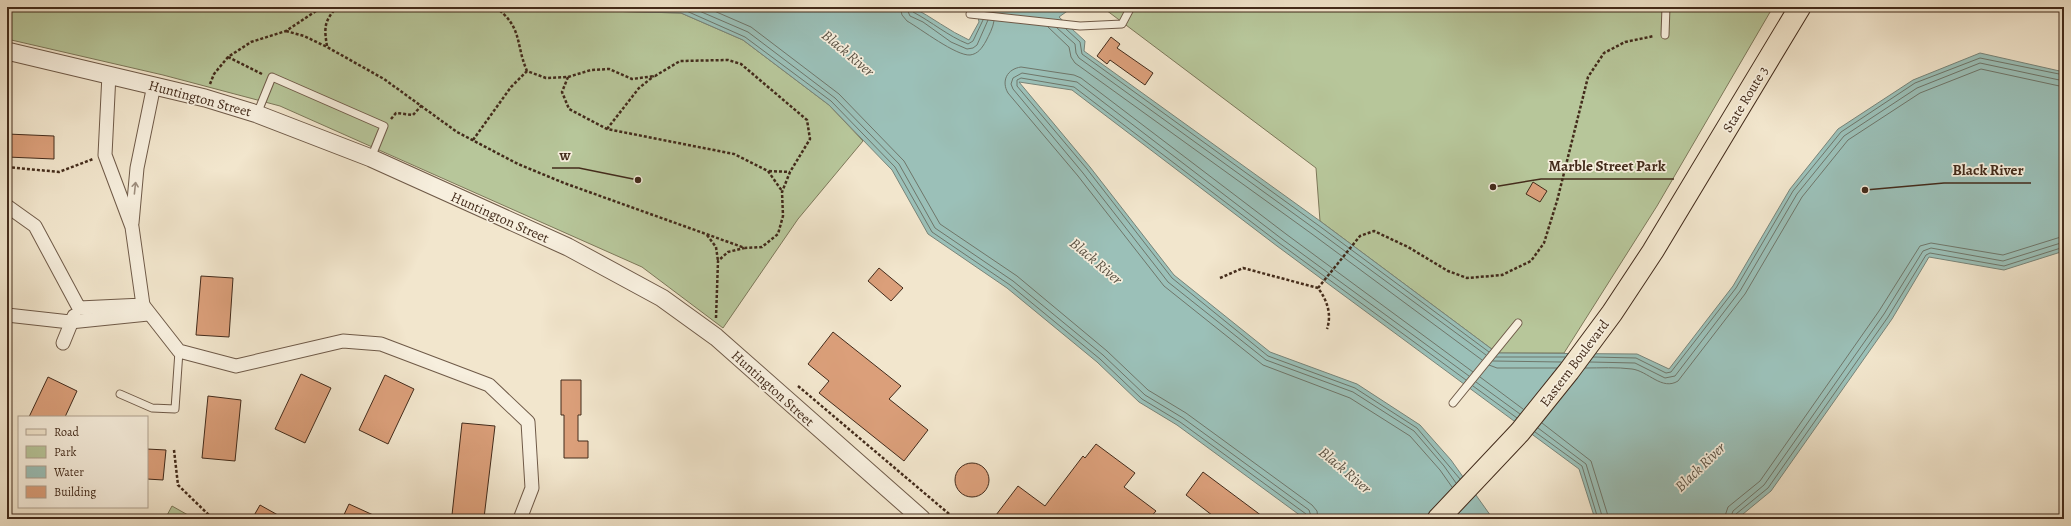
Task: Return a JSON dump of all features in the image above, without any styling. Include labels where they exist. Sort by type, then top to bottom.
[{"type":"main road","name":"State Route 3","points":[[1689,191],[1800,7]]},
{"type":"main road","name":"Eastern Boulevard","points":[[1438,519],[1520,432],[1569,371],[1612,313],[1649,258],[1689,191]]},
{"type":"street","name":"Huntington Street","points":[[7,51],[154,85],[205,98],[257,114],[371,158],[568,247],[662,298],[716,337],[922,519]]},
{"type":"street","points":[[109,74],[105,155],[132,227],[146,310],[179,351],[236,366],[343,341],[381,344],[489,385],[528,422],[532,488],[520,519]]},
{"type":"street","points":[[132,227],[137,168],[154,85]]},
{"type":"street","points":[[7,206],[35,226],[79,308]]},
{"type":"street","points":[[79,308],[146,310]]},
{"type":"street","points":[[63,343],[70,322],[79,308]]},
{"type":"street","points":[[7,315],[70,322],[146,310]]},
{"type":"lane","points":[[970,14],[1080,26],[1122,24],[1132,7]]},
{"type":"lane","points":[[1665,35],[1666,7]]},
{"type":"lane","points":[[257,114],[272,77],[384,126],[371,158]]},
{"type":"lane","points":[[1453,403],[1518,323]]},
{"type":"lane","points":[[120,394],[152,408],[175,409],[179,351]]},
{"type":"path","points":[[205,98],[214,74],[228,57],[251,42],[286,31],[322,7]]},
{"type":"path","points":[[327,47],[324,30],[328,17],[337,7]]},
{"type":"path","points":[[496,7],[508,16],[517,32],[520,56],[527,72],[546,78],[568,77],[591,70],[609,69],[632,79],[655,76]]},
{"type":"path","points":[[286,31],[304,36],[327,47],[384,79],[422,105],[456,132],[518,164],[564,183],[746,248]]},
{"type":"path","points":[[1318,288],[1360,236],[1374,231],[1408,247],[1448,271],[1467,278],[1502,275],[1531,261],[1544,243],[1557,201],[1588,77],[1604,53],[1625,42],[1647,36],[1665,35]]},
{"type":"path","points":[[228,57],[248,68],[272,77]]},
{"type":"path","points":[[607,129],[639,88],[655,76],[680,61],[728,60],[741,64],[807,120],[810,139],[790,172],[782,192],[784,216],[778,234],[762,247],[746,248],[728,252],[718,261]]},
{"type":"path","points":[[473,140],[511,87],[527,72]]},
{"type":"path","points":[[568,77],[562,92],[569,108],[607,129],[734,154],[768,171],[790,172]]},
{"type":"path","points":[[384,126],[396,114],[413,115],[422,105]]},
{"type":"path","points":[[7,167],[59,172],[105,155]]},
{"type":"path","points":[[768,171],[782,192]]},
{"type":"path","points":[[707,235],[716,247],[718,261],[716,337]]},
{"type":"path","points":[[1220,278],[1243,268],[1318,288],[1326,298],[1330,320],[1327,329]]},
{"type":"path","points":[[716,317],[722,320]]},
{"type":"path","points":[[795,384],[955,519]]},
{"type":"path","points":[[174,450],[178,485],[213,519]]},
{"type":"green space","points":[[7,7],[593,7],[603,11],[681,13],[743,40],[829,105],[863,141],[798,219],[723,328],[642,267],[280,106],[163,75],[7,39]]},
{"type":"green space","points":[[1102,7],[1773,7],[1657,206],[1564,353],[1497,353],[1320,221],[1316,168]]},
{"type":"green space","points":[[172,506],[195,519],[165,519]]},
{"type":"water","points":[[593,7],[912,7],[969,40],[979,22],[976,7],[1073,7],[1059,17],[1085,41],[1084,51],[1320,221],[1497,353],[1637,354],[1669,369],[1733,286],[1790,189],[1838,129],[1913,80],[1980,53],[2064,72],[2064,251],[2004,270],[1929,257],[1892,319],[1771,491],[1737,519],[1595,519],[1579,469],[1277,246],[1072,90],[1019,82],[1090,167],[1174,275],[1270,352],[1357,384],[1420,425],[1451,460],[1493,519],[1305,519],[1177,425],[1139,402],[1097,362],[1007,288],[928,234],[892,170],[829,105],[743,40],[681,13],[603,11]]},
{"type":"building","points":[[1111,37],[1120,44],[1117,48],[1153,73],[1145,85],[1110,60],[1107,64],[1097,56]]},
{"type":"building","points":[[7,134],[54,136],[54,159],[7,157]]},
{"type":"building","points":[[1533,182],[1547,191],[1540,202],[1526,194]]},
{"type":"building","points":[[879,268],[903,288],[891,301],[868,281]]},
{"type":"building","points":[[201,276],[233,278],[229,337],[196,335]]},
{"type":"building","points":[[833,332],[901,386],[889,399],[928,430],[904,461],[819,393],[829,381],[808,364]]},
{"type":"building","points":[[301,374],[331,388],[305,443],[275,429]]},
{"type":"building","points":[[385,375],[414,389],[388,444],[359,430]]},
{"type":"building","points":[[48,377],[77,391],[65,416],[29,416]]},
{"type":"building","points":[[561,380],[581,380],[581,415],[578,415],[578,441],[588,441],[588,458],[564,458],[564,415],[561,415]]},
{"type":"building","points":[[208,396],[241,400],[235,461],[202,458]]},
{"type":"building","points":[[462,423],[495,426],[484,518],[452,515]]},
{"type":"building","points":[[1096,444],[1135,473],[1124,487],[1156,511],[1149,519],[993,519],[1018,486],[1045,506],[1083,456],[1085,458]]},
{"type":"building","points":[[148,449],[166,450],[163,480],[148,479]]},
{"type":"building","points":[[975,463],[984,468],[988,473],[988,487],[984,492],[979,496],[969,497],[965,496],[956,487],[955,477],[956,473],[965,464]]},
{"type":"building","points":[[1203,472],[1266,519],[1217,519],[1186,495]]},
{"type":"building","points":[[349,504],[382,519],[342,519]]},
{"type":"building","points":[[260,505],[285,519],[252,519]]},
{"type":"place","name":"w","points":[[638,180]]},
{"type":"place","name":"Marble Street Park","points":[[1493,187]]},
{"type":"place","name":"Black River","points":[[1865,190]]}]
